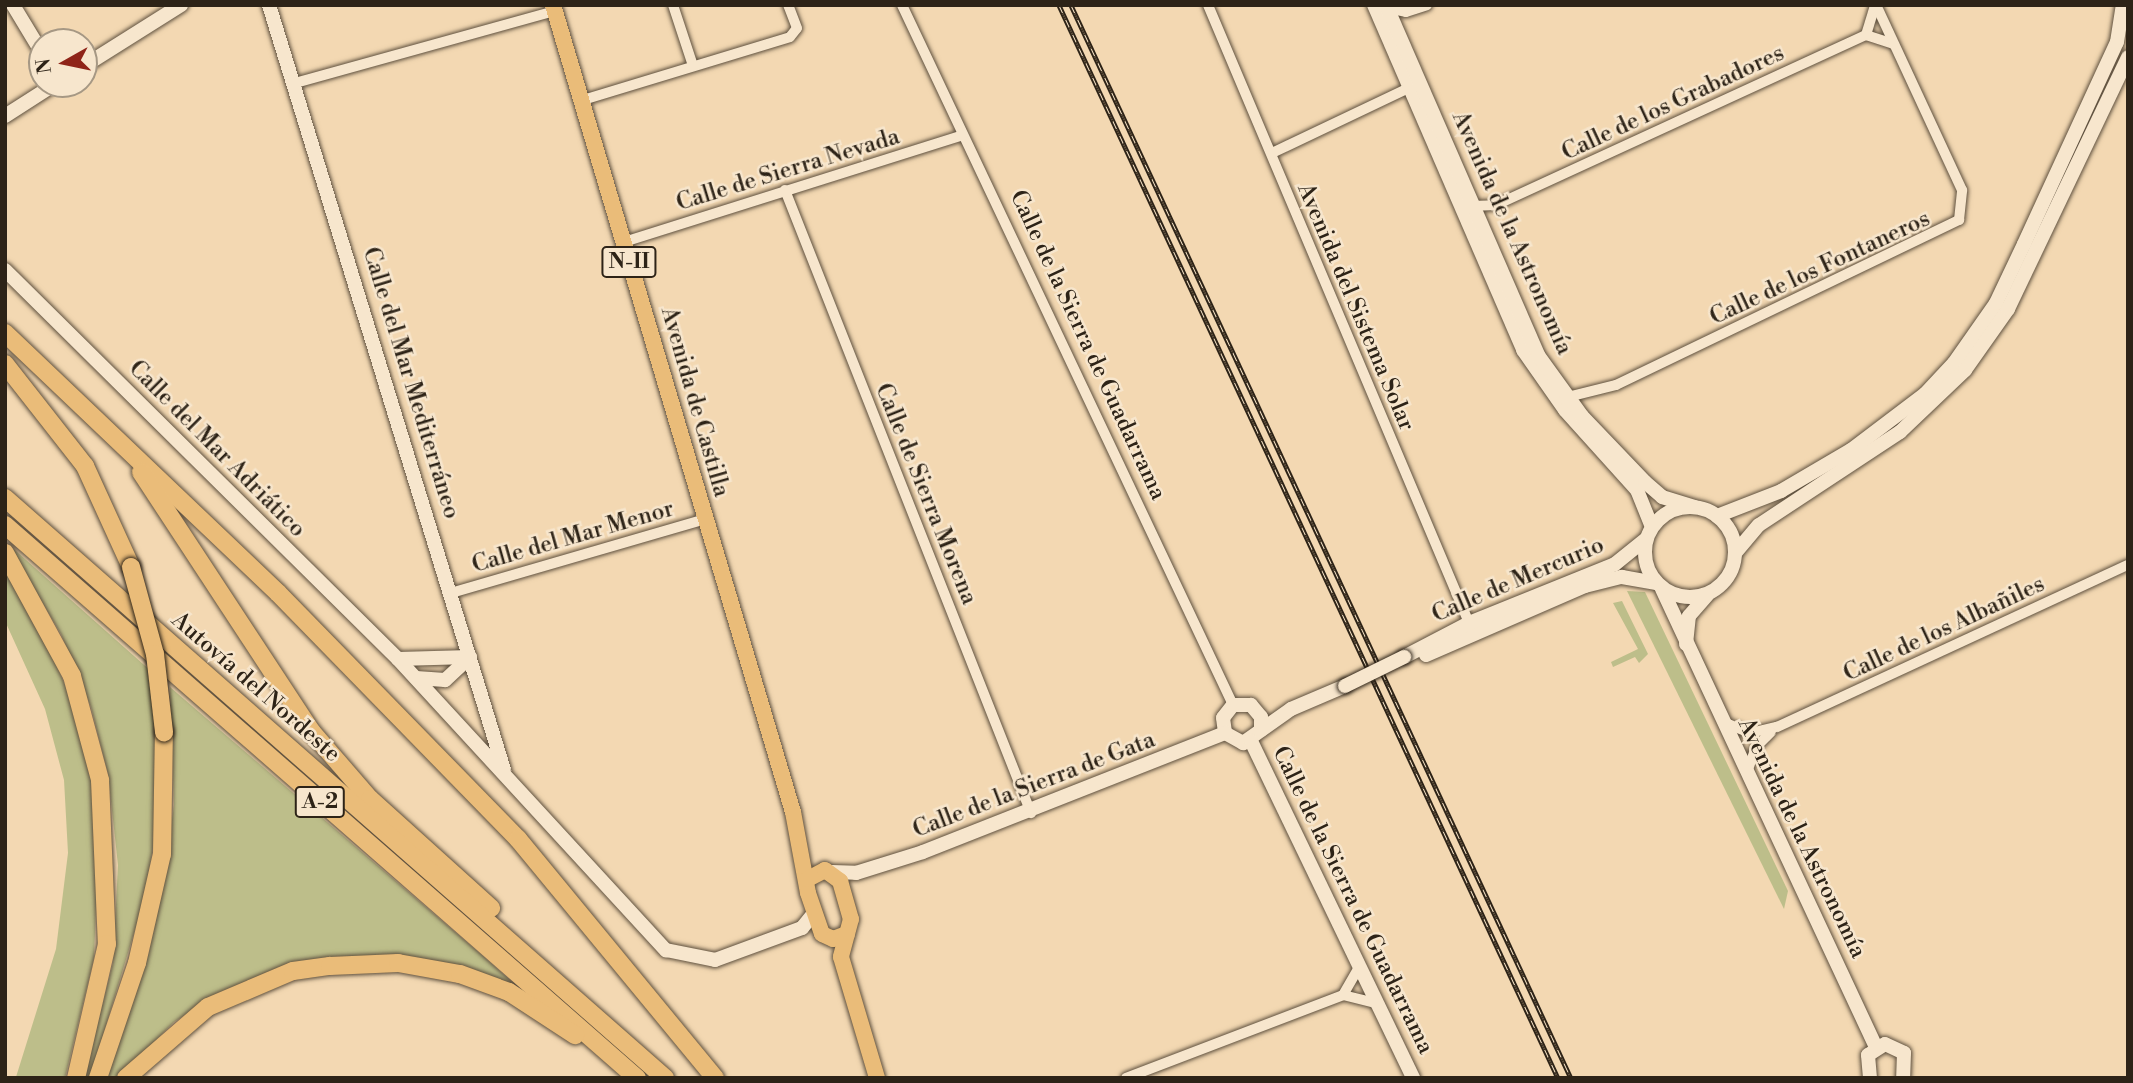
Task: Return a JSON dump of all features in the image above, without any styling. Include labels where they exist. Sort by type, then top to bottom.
[{"type":"highway","points":[[5,333],[100,420],[518,839],[715,1078]]},
{"type":"highway","points":[[5,364],[85,466],[131,566],[155,654],[164,732],[162,854],[137,962],[98,1078]]},
{"type":"highway","points":[[100,420],[197,551],[253,649],[311,731],[370,799],[566,975],[616,1031]]},
{"type":"highway","name":"Autovía del Nordeste","points":[[5,498],[616,1031],[665,1078]]},
{"type":"highway","name":"Autovía del Nordeste","points":[[5,525],[637,1078]]},
{"type":"highway","points":[[5,553],[72,676],[100,780],[107,944],[76,1078]]},
{"type":"highway","points":[[126,1078],[179,1028],[232,996],[293,971],[373,962],[460,974],[509,992],[574,1035],[624,1078]]},
{"type":"main road","name":"Avenida de Castilla","points":[[554,8],[793,812],[808,879]]},
{"type":"main road","name":"Avenida de Castilla","points":[[793,812],[829,871]]},
{"type":"main road","points":[[808,879],[829,871]]},
{"type":"main road","name":"N-II","points":[[829,871],[843,894],[851,919],[841,957],[877,1078]]},
{"type":"main road","name":"N-II","points":[[808,879],[814,913],[824,936]]},
{"type":"main road","points":[[824,936],[847,934]]},
{"type":"street","points":[[13,5],[28,30]]},
{"type":"street","points":[[98,57],[181,5]]},
{"type":"street","name":"Calle del Mar Mediterráneo","points":[[269,5],[506,776]]},
{"type":"street","points":[[673,5],[692,66]]},
{"type":"street","points":[[583,100],[790,37],[797,28],[788,5]]},
{"type":"street","name":"Calle de la Sierra de Guadarrama","points":[[902,5],[1233,705]]},
{"type":"street","name":"Avenida del Sistema Solar","points":[[1208,5],[1469,623]]},
{"type":"street","points":[[1394,39],[1414,11],[1427,5]]},
{"type":"street","points":[[1876,5],[1867,35],[1894,44]]},
{"type":"street","name":"Calle de los Fontaneros","points":[[1568,397],[1595,394],[1959,220],[1962,190],[1876,5]]},
{"type":"street","points":[[1382,6],[1414,11]]},
{"type":"street","name":"Avenida de la Astronomía","points":[[1382,6],[1410,91],[1523,350],[1637,490],[1649,533]]},
{"type":"street","points":[[1717,516],[1782,491],[1851,450],[1925,394],[1954,363],[1996,303],[2117,42],[2125,6]]},
{"type":"street","points":[[295,83],[554,8]]},
{"type":"street","name":"Calle de los Grabadores","points":[[1476,208],[1496,205],[1867,35]]},
{"type":"street","name":"Avenida de la Astronomía","points":[[1394,39],[1429,102],[1538,355],[1568,397],[1580,421],[1662,497],[1694,507]]},
{"type":"street","points":[[1686,648],[1689,616],[1707,595],[1727,579],[1735,552],[1759,524],[1900,432],[1965,370],[2008,309],[2128,57]]},
{"type":"street","points":[[1272,153],[1410,91],[1416,75]]},
{"type":"street","points":[[1410,91],[1429,102]]},
{"type":"street","points":[[5,116],[33,98]]},
{"type":"street","name":"Calle de Sierra Nevada","points":[[624,242],[963,135]]},
{"type":"street","points":[[1452,186],[1476,208]]},
{"type":"street","name":"Calle de Sierra Morena","points":[[785,190],[1031,813]]},
{"type":"street","points":[[1486,232],[1496,205]]},
{"type":"street","name":"Calle del Mar Adriático","points":[[5,270],[398,659],[666,950],[695,961],[751,947],[824,936]]},
{"type":"street","points":[[1580,421],[1595,394]]},
{"type":"street","points":[[1707,595],[1681,597],[1659,586],[1648,570],[1649,533],[1671,512],[1694,507],[1717,516],[1735,552]]},
{"type":"street","name":"Calle del Mar Menor","points":[[451,593],[705,519]]},
{"type":"street","name":"Calle de Mercurio","points":[[1291,709],[1345,686],[1469,623],[1615,564],[1649,533]]},
{"type":"street","name":"Calle de los Albañiles","points":[[1721,721],[1750,733],[1777,727],[2128,565]]},
{"type":"street","name":"Calle de Mercurio","points":[[1404,657],[1451,644],[1495,623],[1622,577],[1659,586]]},
{"type":"street","name":"Avenida de la Astronomía","points":[[1659,586],[1876,1047]]},
{"type":"street","points":[[444,654],[459,621]]},
{"type":"street","points":[[1451,644],[1469,623],[1495,623]]},
{"type":"street","points":[[398,659],[444,654],[470,657]]},
{"type":"street","points":[[416,678],[445,680],[470,657]]},
{"type":"street","points":[[1233,705],[1257,710],[1291,709],[1256,736],[1235,742],[1225,733],[1223,718],[1233,705]]},
{"type":"street","points":[[1256,736],[1257,710]]},
{"type":"street","name":"Calle de los Albañiles","points":[[1746,774],[1755,747],[1777,727]]},
{"type":"street","name":"Calle de la Sierra de Gata","points":[[829,871],[856,873],[1031,813],[1225,733]]},
{"type":"street","name":"Calle de la Sierra de Guadarrama","points":[[1256,736],[1413,1078]]},
{"type":"street","points":[[843,894],[856,873]]},
{"type":"street","name":"Calle del Mar Adriático","points":[[751,947],[803,928],[814,913]]},
{"type":"street","name":"N-II","points":[[824,936],[871,1078]]},
{"type":"street","points":[[1343,995],[1360,965]]},
{"type":"street","points":[[1126,1078],[1343,995],[1379,1005]]},
{"type":"street","points":[[1870,1078],[1866,1061],[1876,1047],[1901,1049],[1908,1066],[1903,1078]]},
{"type":"green space","points":[[7,543],[152,672],[159,724],[157,824],[144,900],[90,1078],[84,1078],[113,963],[118,865],[108,774],[91,707],[61,634]]},
{"type":"green space","points":[[5,569],[39,625],[71,699],[90,770],[98,853],[94,958],[65,1078],[16,1077],[56,949],[68,853],[64,780],[45,709],[5,621]]},
{"type":"green space","points":[[1627,591],[1645,592],[1788,891],[1784,909]]},
{"type":"green space","points":[[1622,601],[1648,654],[1639,663],[1635,657],[1613,667],[1611,662],[1638,649],[1613,603]]},
{"type":"green space","points":[[170,687],[532,1000],[408,957],[309,961],[213,997],[174,1022],[118,1078],[106,1078],[149,952],[163,887],[174,805]]},
{"type":"railway","points":[[1059,5],[1558,1078]]},
{"type":"railway","points":[[1071,5],[1571,1078]]}]
